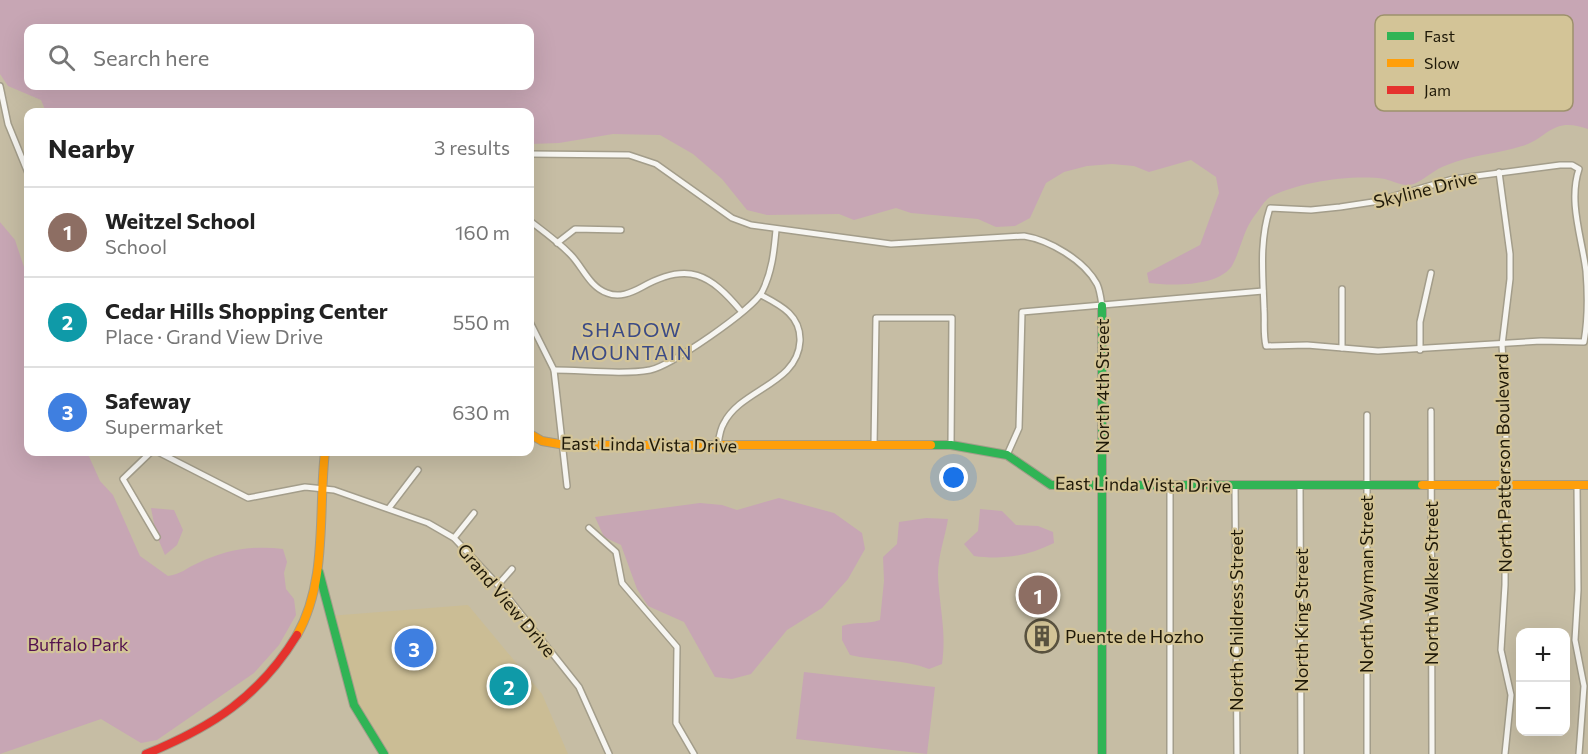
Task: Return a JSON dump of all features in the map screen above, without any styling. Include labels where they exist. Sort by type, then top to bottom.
[{"type":"street","points":[[0,86],[8,124],[24,163]]},
{"type":"street","points":[[534,154],[629,155],[643,158],[656,164],[732,218],[776,230],[891,244],[1024,236],[1036,238],[1052,245],[1092,276],[1098,286],[1102,306]]},
{"type":"street","name":"Skyline Drive","points":[[1263,291],[1262,252],[1270,208],[1311,210],[1373,202],[1452,179],[1572,165],[1579,169],[1574,184],[1586,273],[1587,326],[1584,342],[1541,341],[1502,345]]},
{"type":"street","name":"North Patterson Boulevard","points":[[1499,172],[1510,262],[1502,345],[1506,410],[1506,486],[1501,650],[1511,695],[1505,754]]},
{"type":"street","points":[[534,223],[579,264],[597,288],[608,294],[621,295],[666,275],[688,273],[713,282],[741,311]]},
{"type":"street","points":[[557,243],[575,229],[621,230]]},
{"type":"street","points":[[554,370],[648,370],[658,368],[695,347],[761,295],[772,269],[776,230]]},
{"type":"street","points":[[1420,350],[1420,322],[1431,273]]},
{"type":"street","points":[[1342,289],[1342,348]]},
{"type":"street","points":[[1007,455],[1019,428],[1022,312],[1263,291],[1263,333],[1266,346],[1378,351],[1502,345]]},
{"type":"street","points":[[718,445],[720,432],[728,417],[788,370],[798,352],[800,334],[795,319],[782,306],[761,295]]},
{"type":"street","name":"North 4th Street","points":[[1102,306],[1102,754]]},
{"type":"street","points":[[874,446],[876,318],[952,318],[951,445]]},
{"type":"street","points":[[534,330],[554,370],[565,445],[567,486]]},
{"type":"street","name":"North Walker Street","points":[[1431,411],[1432,754]]},
{"type":"street","name":"North Wayman Street","points":[[1367,415],[1365,485],[1367,754]]},
{"type":"street","name":"East Linda Vista Drive","points":[[534,437],[542,441],[565,445],[951,445],[1007,455],[1051,485],[1588,485]]},
{"type":"street","points":[[147,456],[123,479],[157,537]]},
{"type":"street","name":"Grand View Drive","points":[[166,456],[248,498],[305,487],[323,488],[389,508],[438,528],[454,538],[498,585],[579,687],[609,754]]},
{"type":"street","points":[[146,754],[196,731],[262,685],[295,642],[310,607],[318,565],[323,456]]},
{"type":"street","points":[[389,508],[418,470]]},
{"type":"street","points":[[1170,485],[1170,754]]},
{"type":"street","name":"North Childress Street","points":[[1235,485],[1237,754]]},
{"type":"street","name":"North King Street","points":[[1300,485],[1301,754]]},
{"type":"street","points":[[1577,485],[1578,590],[1575,640],[1584,686],[1579,754]]},
{"type":"street","points":[[454,538],[474,513]]},
{"type":"street","points":[[589,528],[616,552],[622,583],[677,647],[676,723],[694,754]]},
{"type":"street","points":[[318,565],[321,588],[354,705],[384,754]]},
{"type":"street","points":[[498,585],[512,569]]},
{"type":"shaded area","points":[[468,605],[542,694],[568,754],[384,754],[359,715],[329,616]]},
{"type":"green space","points":[[0,0],[1588,0],[1588,129],[1569,125],[1557,127],[1527,144],[1456,162],[1408,185],[1385,179],[1358,178],[1326,180],[1295,187],[1270,197],[1264,203],[1248,227],[1233,264],[1227,272],[1207,281],[1170,285],[1149,283],[1147,273],[1200,245],[1219,193],[1216,177],[1191,160],[1149,172],[1134,166],[1112,164],[1087,166],[1064,172],[1046,183],[1030,218],[1015,226],[996,227],[978,219],[911,213],[896,208],[854,220],[839,214],[767,215],[747,210],[722,179],[693,154],[660,135],[613,134],[559,143],[534,144],[534,108],[44,108],[41,100],[8,86],[0,74]]},
{"type":"green space","name":"Buffalo Park","points":[[0,222],[15,240],[24,267],[24,456],[89,456],[100,481],[113,495],[140,556],[168,576],[218,555],[239,550],[283,549],[287,562],[284,573],[286,589],[294,599],[296,615],[279,645],[254,673],[157,740],[141,743],[101,719],[0,754]]},
{"type":"green space","points":[[779,498],[834,513],[862,533],[865,549],[848,579],[822,608],[787,630],[751,674],[732,679],[715,677],[684,622],[648,606],[637,589],[621,545],[604,537],[595,517],[700,503],[722,505],[737,510]]},
{"type":"green space","points":[[151,508],[174,510],[183,530],[177,545],[165,555],[156,534]]},
{"type":"green space","points":[[980,509],[1002,511],[1016,525],[1038,526],[1053,532],[1054,543],[1015,556],[974,556],[964,544],[978,531]]},
{"type":"green space","points":[[926,518],[948,519],[938,568],[943,630],[942,664],[929,669],[910,663],[850,655],[842,640],[842,626],[880,620],[884,581],[883,557],[897,544],[899,522]]},
{"type":"green space","points":[[804,672],[935,687],[927,754],[796,739]]},
{"type":"traffic: fast","points":[[1102,306],[1102,754]]},
{"type":"traffic: fast","points":[[931,445],[951,445],[1007,455],[1051,485],[1422,485]]},
{"type":"traffic: fast","points":[[319,572],[354,705],[384,754]]},
{"type":"traffic: slow","points":[[534,436],[542,441],[565,445],[931,445]]},
{"type":"traffic: slow","points":[[297,635],[307,614],[318,569],[325,456]]},
{"type":"traffic: slow","points":[[1422,485],[1588,485]]},
{"type":"traffic: jam","points":[[146,754],[192,733],[232,708],[267,676],[297,635]]},
{"type":"place","name":"Weitzel School","points":[[1038,595]]},
{"type":"place","name":"Puente de Hozho","points":[[1042,636]]},
{"type":"place","name":"Safeway","points":[[414,648]]},
{"type":"place","name":"Cedar Hills Shopping Center","points":[[509,686]]},
{"type":"district","name":"SHADOW MOUNTAIN","points":[[632,340]]}]
